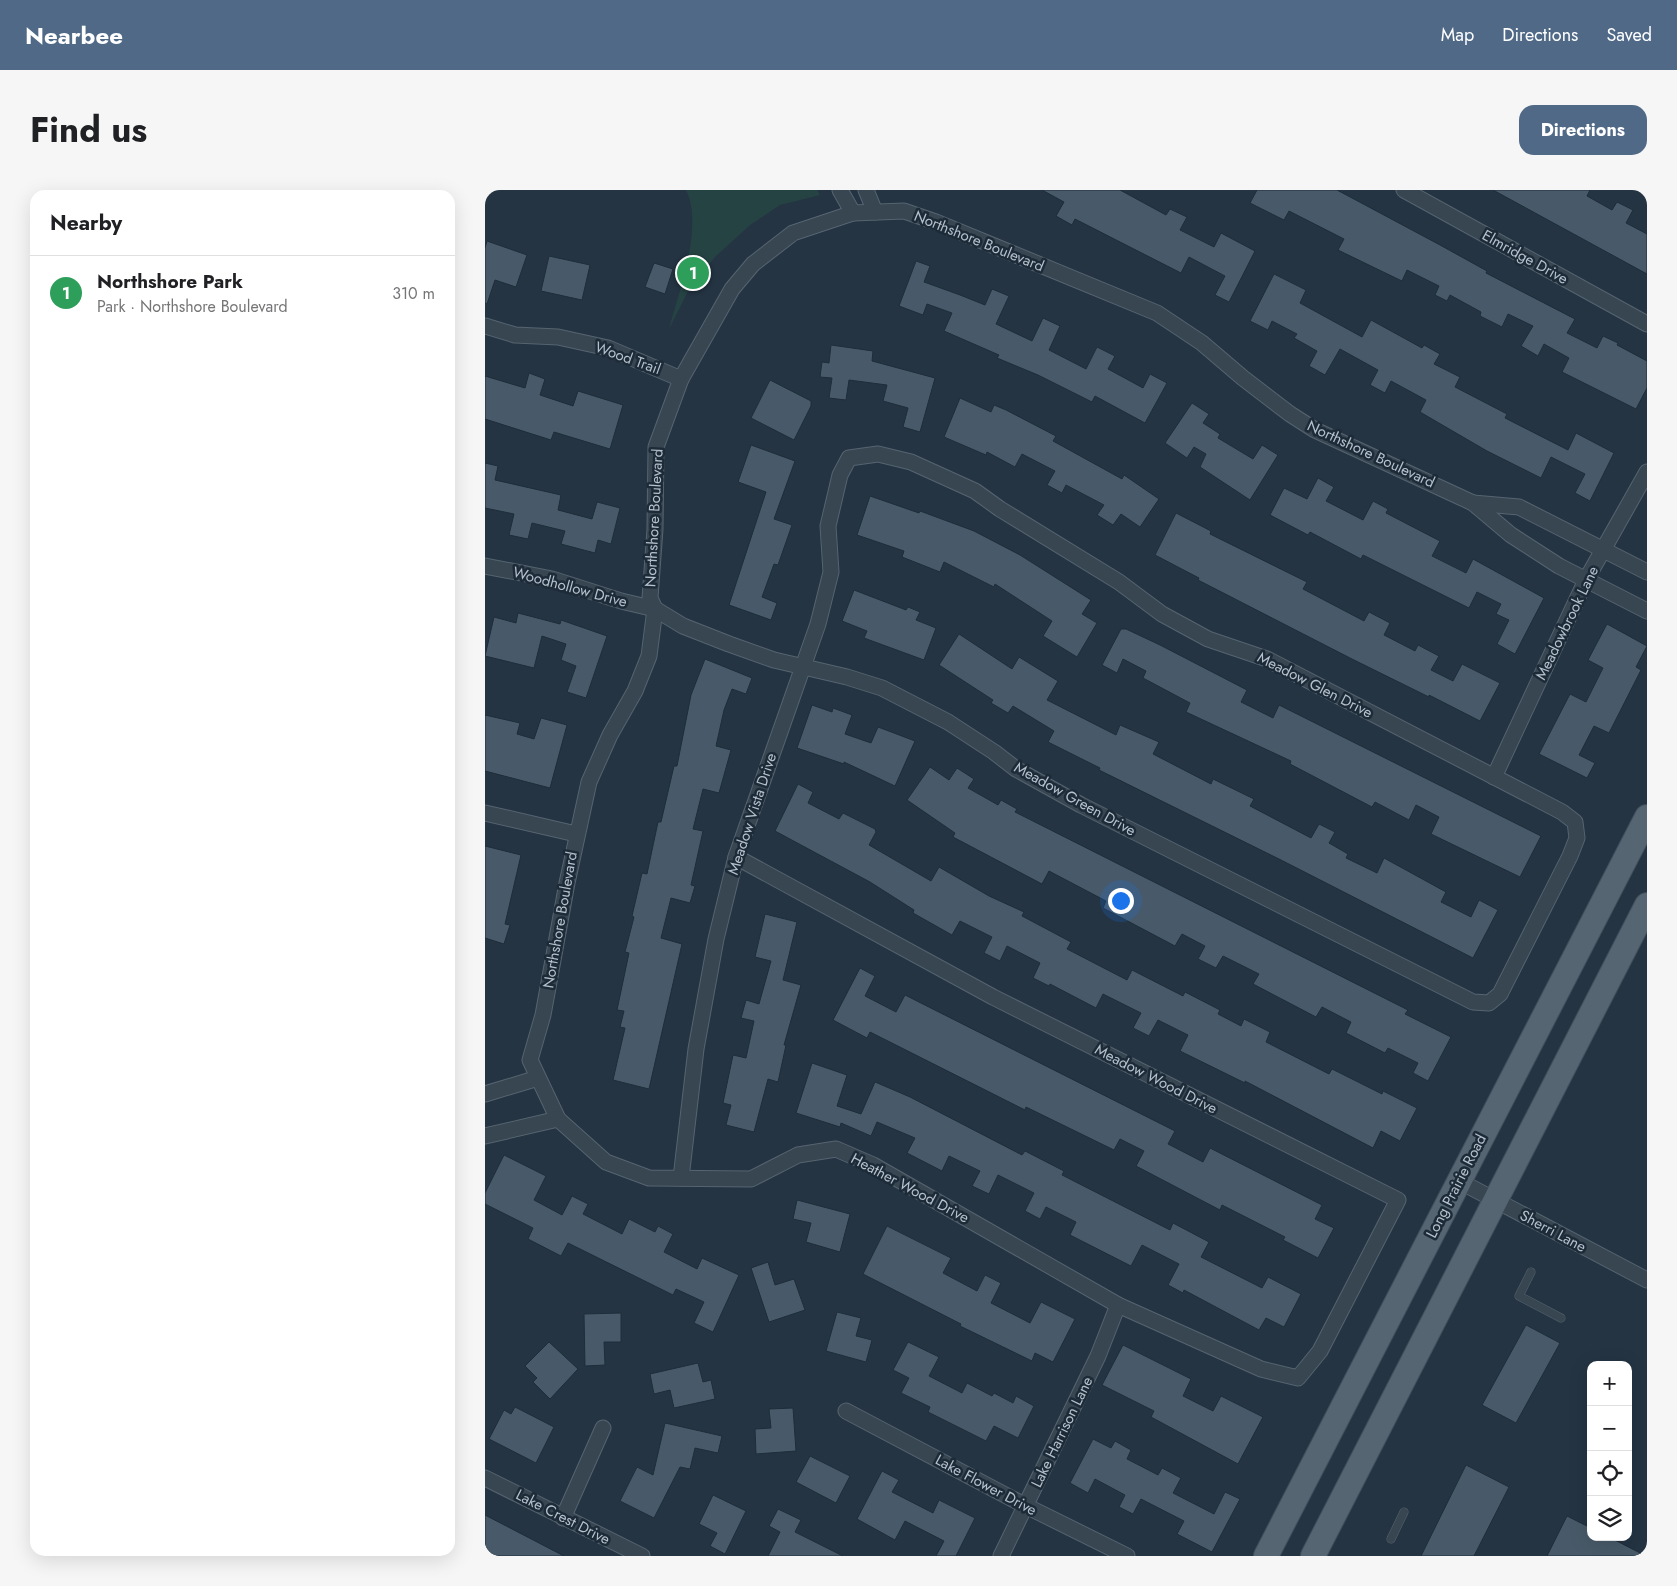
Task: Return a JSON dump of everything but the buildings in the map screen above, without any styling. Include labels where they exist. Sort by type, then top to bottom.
[{"type":"main road","name":"Long Prairie Road","points":[[1265,1556],[1647,817]]},
{"type":"main road","points":[[1313,1556],[1647,905]]},
{"type":"street","points":[[840,190],[853,214]]},
{"type":"street","points":[[866,190],[875,212]]},
{"type":"street","name":"Elmridge Drive","points":[[1405,190],[1647,324]]},
{"type":"street","name":"Northshore Boulevard","points":[[538,1078],[531,1060],[543,1015],[576,834],[589,782],[610,735],[635,691],[649,656],[655,609],[651,598],[655,529],[656,448],[681,379],[732,289],[753,264],[793,233],[853,214],[904,211],[936,222],[1157,313],[1203,342],[1243,378],[1290,414],[1315,430],[1473,503],[1511,535],[1559,566],[1647,611]]},
{"type":"street","name":"Wood Trail","points":[[485,326],[515,334],[558,337],[608,348],[681,379]]},
{"type":"street","name":"Meadow Glen Drive","points":[[849,458],[878,454],[911,462],[975,491],[999,509],[1119,582],[1162,614],[1209,639],[1267,659],[1562,812],[1575,822],[1577,838],[1500,994],[1491,1001]]},
{"type":"street","name":"Meadow Vista Drive","points":[[681,1178],[696,1049],[716,939],[736,857],[818,624],[831,572],[828,526],[840,475],[849,458]]},
{"type":"street","name":"Meadowbrook Lane","points":[[1494,777],[1586,580],[1647,472]]},
{"type":"street","name":"Northshore Boulevard","points":[[1473,503],[1519,507],[1647,572]]},
{"type":"street","name":"Woodhollow Drive","points":[[485,566],[552,579],[621,601],[655,609]]},
{"type":"street","name":"Meadow Green Drive","points":[[655,609],[683,626],[774,660],[882,688],[948,722],[1016,769],[1081,805],[1473,1002],[1491,1001]]},
{"type":"street","points":[[485,813],[576,834]]},
{"type":"street","name":"Meadow Wood Drive","points":[[736,857],[993,997],[1397,1200],[1321,1351],[1297,1378]]},
{"type":"street","points":[[485,1094],[538,1078]]},
{"type":"street","name":"Heather Wood Drive","points":[[538,1078],[558,1119],[606,1162],[649,1178],[751,1179],[798,1155],[836,1149],[873,1165],[1117,1305],[1261,1369],[1297,1378]]},
{"type":"street","points":[[485,1136],[558,1119]]},
{"type":"street","name":"Sherri Lane","points":[[1459,1181],[1647,1280]]},
{"type":"street","name":"Lake Harrison Lane","points":[[1001,1556],[1098,1356],[1117,1305]]},
{"type":"street","name":"Lake Flower Drive","points":[[846,1411],[1026,1506],[1127,1556]]},
{"type":"street","points":[[563,1518],[603,1428]]},
{"type":"street","name":"Lake Crest Drive","points":[[485,1478],[642,1556]]},
{"type":"lane","points":[[1531,1272],[1519,1296],[1561,1318]]},
{"type":"lane","points":[[1391,1539],[1404,1512]]},
{"type":"green space","points":[[686,190],[817,190],[820,195],[780,205],[750,225],[715,257],[689,289],[669,329],[684,278],[691,240],[691,205]]},
{"type":"place","name":"Northshore Park","points":[[693,273]]}]
